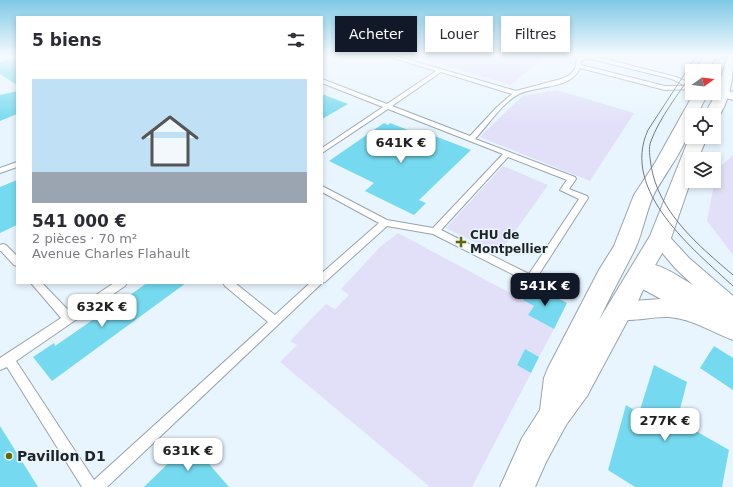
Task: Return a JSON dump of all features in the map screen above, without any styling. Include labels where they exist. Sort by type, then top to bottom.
[{"type":"main road","points":[[517,487],[534,450],[555,414],[577,386],[630,292],[629,265],[644,195],[664,163],[712,100]]},
{"type":"main road","points":[[555,414],[558,378],[607,277],[629,265],[660,238],[695,144]]},
{"type":"street","points":[[660,238],[686,266],[733,309]]},
{"type":"street","points":[[629,265],[646,281],[733,330]]},
{"type":"street","points":[[629,265],[650,270],[733,317]]},
{"type":"street","points":[[618,311],[631,312],[661,308],[678,309],[705,315]]},
{"type":"lane","points":[[323,150],[430,78]]},
{"type":"lane","points":[[466,78],[516,93],[557,83],[568,78]]},
{"type":"lane","points":[[625,78],[665,88],[685,87]]},
{"type":"lane","points":[[673,78],[685,83]]},
{"type":"lane","points":[[323,80],[472,138],[507,154],[572,179],[564,190],[584,198],[531,279],[435,231],[385,223],[323,190]]},
{"type":"lane","points":[[472,138],[516,93]]},
{"type":"lane","points":[[435,231],[507,154]]},
{"type":"lane","points":[[0,171],[16,164]]},
{"type":"lane","points":[[323,278],[385,223]]},
{"type":"lane","points":[[1,247],[16,261]]},
{"type":"lane","points":[[37,284],[69,319]]},
{"type":"lane","points":[[90,487],[4,362],[121,284]]},
{"type":"lane","points":[[229,284],[275,321]]},
{"type":"lane","points":[[97,487],[316,284]]},
{"type":"shaded area","points":[[486,78],[519,78],[511,85]]},
{"type":"shaded area","points":[[556,90],[634,113],[590,181],[480,137],[522,96]]},
{"type":"shaded area","points":[[733,155],[733,255],[707,221],[713,188],[721,188],[721,166]]},
{"type":"shaded area","points":[[503,166],[548,185],[499,254],[446,228]]},
{"type":"shaded area","points":[[398,233],[534,306],[528,315],[554,329],[539,357],[525,349],[517,364],[531,373],[472,487],[430,487],[280,362],[297,345],[290,341],[326,304],[335,309],[349,295],[341,289],[380,247]]},
{"type":"building","points":[[6,78],[16,78],[16,84]]},
{"type":"building","points":[[16,91],[16,114],[0,121],[0,95]]},
{"type":"building","points":[[323,94],[348,104],[323,118]]},
{"type":"building","points":[[384,123],[388,125],[390,123],[428,138],[432,135],[471,150],[419,200],[426,203],[414,215],[365,191],[374,183],[329,161]]},
{"type":"building","points":[[16,180],[16,225],[0,233],[0,187]]},
{"type":"building","points":[[146,284],[185,284],[52,381],[33,357],[54,343],[55,346],[94,319],[92,317],[114,302],[117,304]]},
{"type":"building","points":[[531,285],[567,303],[554,329],[528,315],[534,306],[523,300]]},
{"type":"building","points":[[714,346],[733,358],[733,390],[700,368]]},
{"type":"building","points":[[525,349],[539,357],[531,373],[517,365]]},
{"type":"building","points":[[654,365],[687,382],[678,417],[687,422],[687,426],[729,450],[722,487],[635,487],[608,470],[626,405],[639,413]]},
{"type":"building","name":"Pavillon D1","points":[[0,426],[38,487],[0,487]]},
{"type":"building","points":[[190,442],[229,487],[144,487]]},
{"type":"tram line","points":[[682,78],[648,130],[642,153],[644,175],[652,197],[665,217],[699,255],[733,286]]},
{"type":"tram line","points":[[685,84],[664,115],[651,141],[651,165],[655,182],[662,198],[682,227],[694,240],[733,275]]},
{"type":"place","name":"CHU de Montpellier","points":[[461,242]]},
{"type":"place","name":"Pavillon D1","points":[[9,456]]}]
